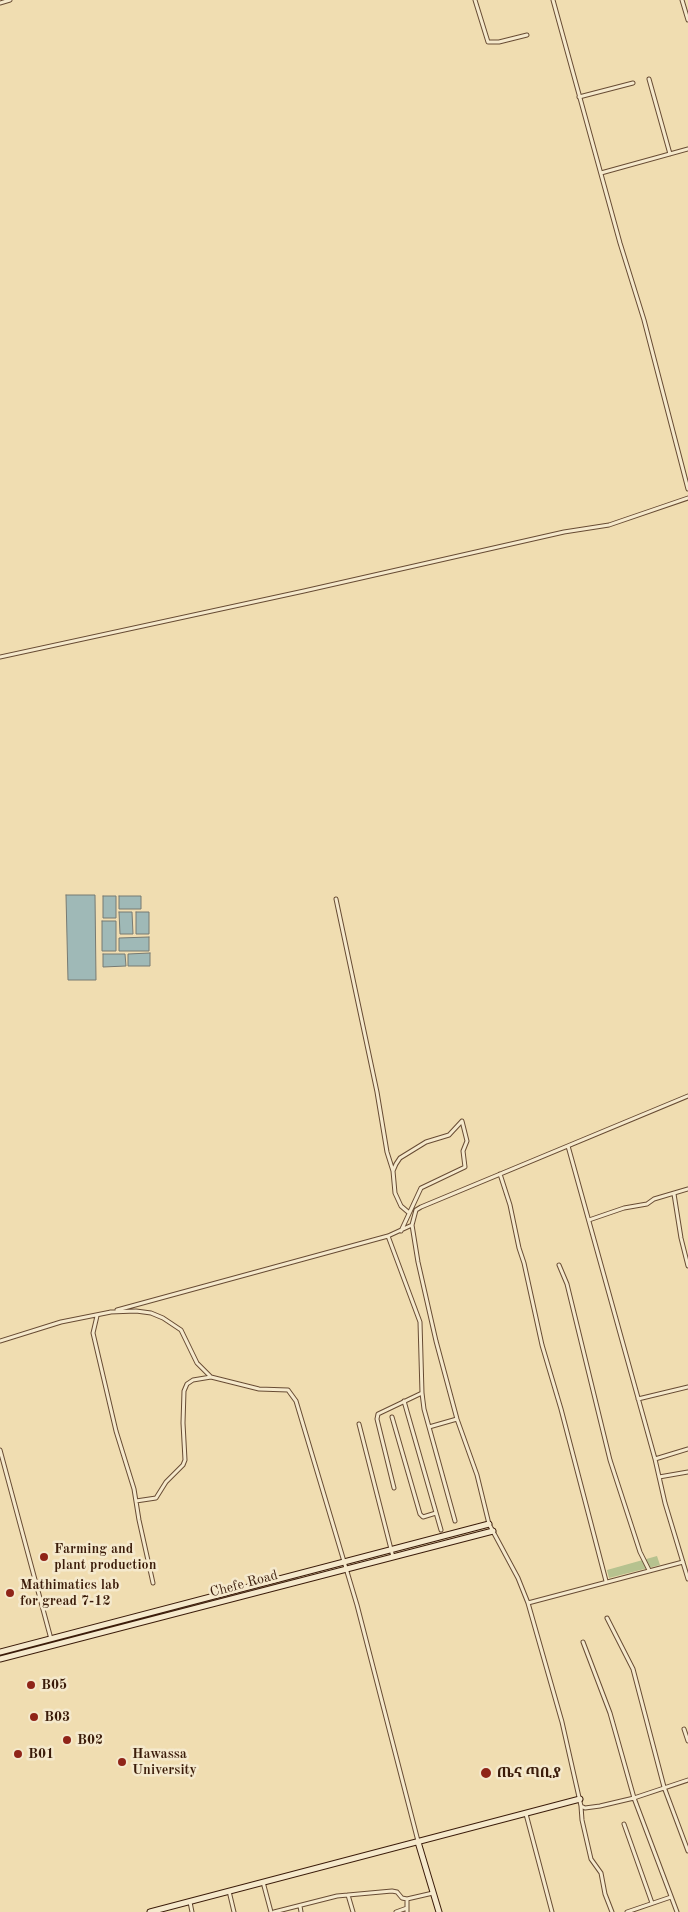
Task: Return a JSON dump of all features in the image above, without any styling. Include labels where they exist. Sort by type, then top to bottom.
[{"type":"street","points":[[0,3],[10,0]]},
{"type":"street","points":[[475,0],[488,42],[499,42],[527,35]]},
{"type":"street","points":[[553,0],[620,243],[644,320],[688,489]]},
{"type":"street","points":[[682,0],[688,20]]},
{"type":"street","points":[[649,79],[670,154]]},
{"type":"street","points":[[579,97],[634,83]]},
{"type":"street","points":[[601,173],[688,149]]},
{"type":"street","points":[[0,657],[555,534],[609,525],[688,498]]},
{"type":"street","points":[[336,899],[377,1092],[387,1152],[393,1171],[395,1193],[401,1206],[408,1212]]},
{"type":"street","points":[[612,1912],[605,1894],[601,1872],[591,1859],[582,1820],[580,1799],[562,1722],[528,1603],[518,1578],[489,1524],[477,1475],[457,1419],[430,1315],[412,1226],[416,1210],[421,1207],[688,1096]]},
{"type":"street","points":[[393,1171],[400,1158],[426,1142],[449,1135],[462,1121],[467,1141],[463,1151],[465,1167],[420,1188],[401,1231]]},
{"type":"street","points":[[568,1146],[655,1459],[665,1503],[688,1579]]},
{"type":"street","points":[[500,1174],[510,1205],[542,1344],[561,1408],[606,1581]]},
{"type":"street","points":[[589,1220],[624,1208],[648,1204],[654,1199],[688,1189]]},
{"type":"street","points":[[674,1194],[680,1238],[688,1266]]},
{"type":"street","points":[[0,1341],[61,1322],[110,1312],[388,1236],[412,1226]]},
{"type":"street","points":[[388,1236],[420,1322],[422,1393],[429,1427],[455,1521]]},
{"type":"street","points":[[559,1265],[567,1284],[610,1460],[636,1542],[649,1570]]},
{"type":"street","points":[[110,1312],[136,1311],[151,1313],[174,1324],[184,1335],[197,1364],[211,1377]]},
{"type":"street","points":[[97,1315],[93,1333],[116,1431],[134,1489],[138,1520],[152,1583]]},
{"type":"street","points":[[136,1501],[156,1498],[166,1482],[183,1465],[185,1460],[184,1391],[187,1384],[192,1380],[211,1377],[260,1389],[290,1390],[303,1420],[364,1631],[418,1842],[440,1912]]},
{"type":"street","points":[[638,1399],[688,1387]]},
{"type":"street","points":[[394,1488],[377,1419],[378,1414],[422,1393]]},
{"type":"street","points":[[404,1401],[441,1530]]},
{"type":"street","points":[[392,1418],[420,1514],[423,1517],[436,1513]]},
{"type":"street","points":[[429,1427],[457,1419]]},
{"type":"street","points":[[359,1424],[393,1557]]},
{"type":"street","points":[[655,1459],[688,1449]]},
{"type":"street","points":[[0,1450],[51,1639]]},
{"type":"street","points":[[659,1477],[688,1472]]},
{"type":"street","name":"Chefe Road","points":[[0,1652],[489,1524]]},
{"type":"street","name":"Chefe Road","points":[[0,1659],[493,1531]]},
{"type":"street","points":[[528,1603],[684,1562]]},
{"type":"street","points":[[607,1618],[633,1669],[664,1787],[688,1851]]},
{"type":"street","points":[[583,1642],[610,1713],[634,1798],[677,1912]]},
{"type":"street","points":[[684,1729],[688,1741]]},
{"type":"street","points":[[581,1806],[585,1808],[600,1806],[634,1798],[688,1780]]},
{"type":"street","points":[[150,1912],[580,1799]]},
{"type":"street","points":[[526,1814],[552,1912]]},
{"type":"street","points":[[624,1824],[652,1903]]},
{"type":"street","points":[[263,1882],[273,1912],[337,1896],[392,1891],[407,1899],[435,1893]]},
{"type":"street","points":[[228,1891],[234,1912]]},
{"type":"street","points":[[348,1895],[353,1912]]},
{"type":"street","points":[[627,1912],[671,1897]]},
{"type":"street","points":[[396,1912],[407,1910],[407,1899]]},
{"type":"street","points":[[190,1902],[192,1912]]},
{"type":"street","points":[[300,1906],[301,1912]]},
{"type":"green space","points":[[657,1556],[660,1565],[609,1578],[607,1570]]},
{"type":"water","points":[[66,895],[95,895],[96,980],[68,980]]},
{"type":"water","points":[[103,896],[116,896],[116,918],[103,918]]},
{"type":"water","points":[[119,896],[141,896],[141,909],[119,909]]},
{"type":"water","points":[[119,912],[132,912],[133,934],[120,934]]},
{"type":"water","points":[[136,912],[149,912],[149,934],[136,934]]},
{"type":"water","points":[[102,921],[116,921],[116,951],[102,951]]},
{"type":"water","points":[[149,937],[149,951],[119,951],[119,938]]},
{"type":"water","points":[[150,953],[150,966],[128,966],[128,954]]},
{"type":"water","points":[[103,954],[125,954],[126,966],[103,967]]},
{"type":"place","name":"Farming and plant production","points":[[44,1557]]},
{"type":"place","name":"Mathimatics lab for gread 7-12","points":[[10,1593]]},
{"type":"place","name":"B05","points":[[31,1685]]},
{"type":"place","name":"B03","points":[[34,1717]]},
{"type":"place","name":"B02","points":[[67,1740]]},
{"type":"place","name":"B01","points":[[18,1754]]},
{"type":"place","name":"Hawassa University","points":[[122,1762]]},
{"type":"place","name":"ጤና ጣቢያ","points":[[486,1773]]}]
